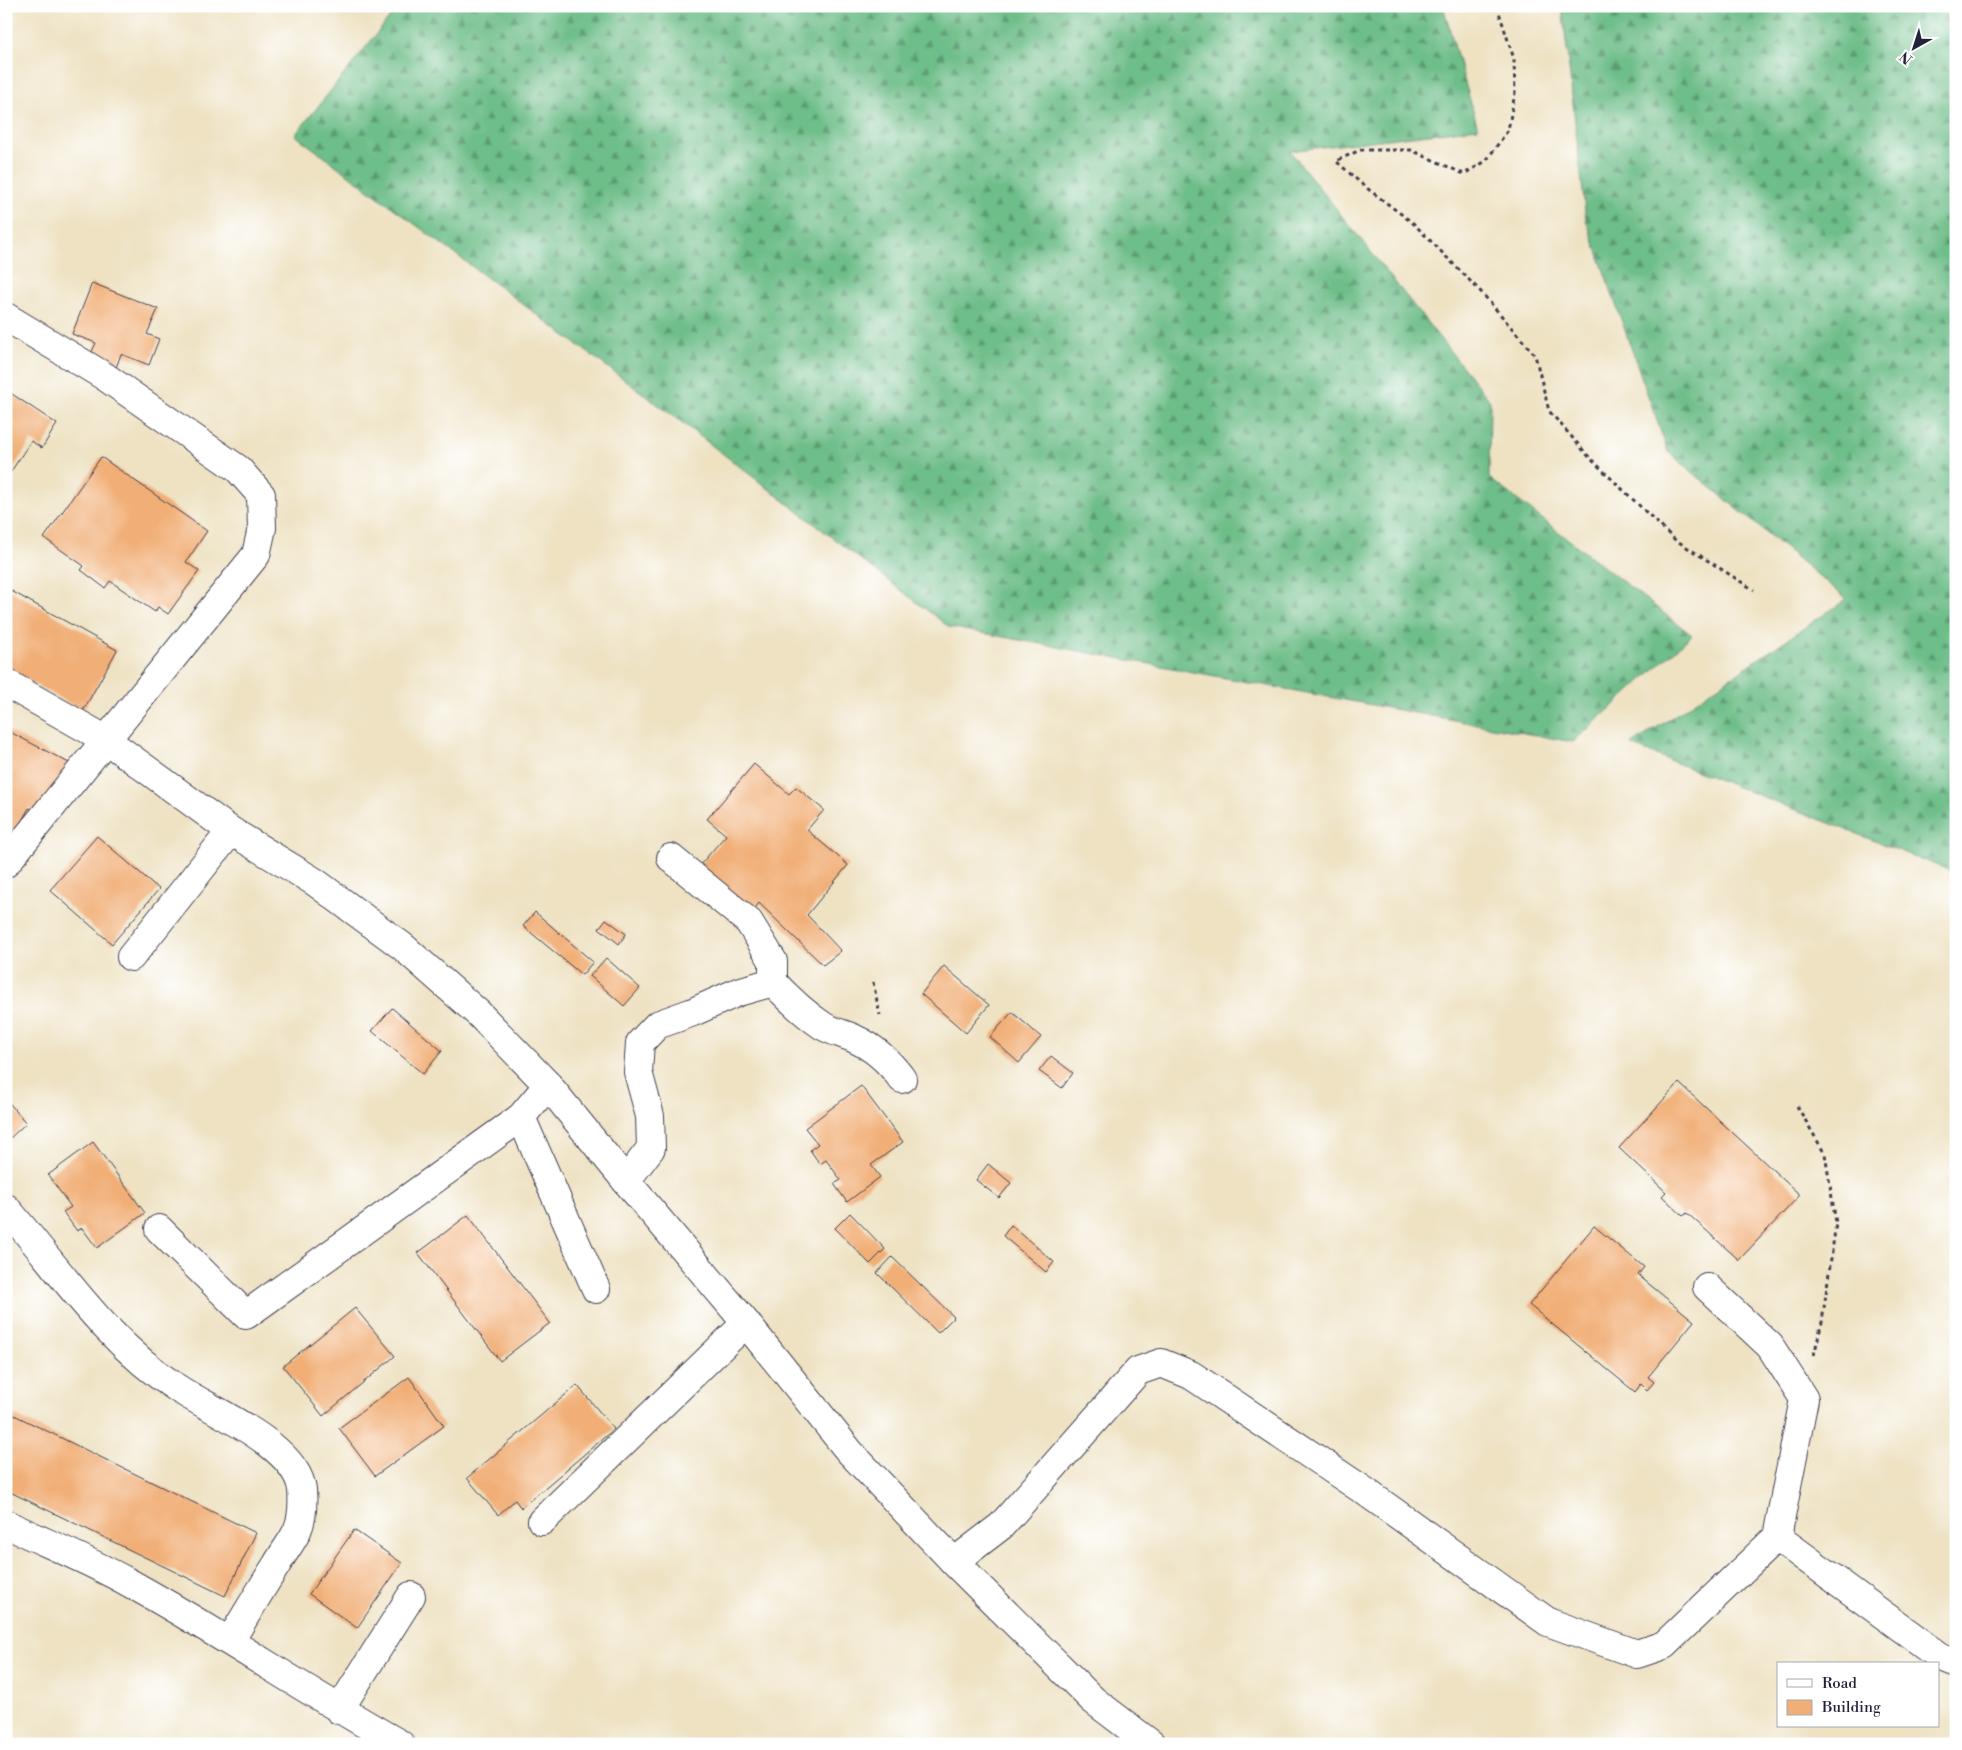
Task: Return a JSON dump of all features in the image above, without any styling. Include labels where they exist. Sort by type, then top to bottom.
[{"type":"street","points":[[6,317],[104,376],[238,469],[261,495],[262,528],[256,555],[6,863]]},
{"type":"street","points":[[6,683],[105,739],[231,831],[315,882],[402,946],[478,1014],[548,1085],[626,1182],[746,1323],[849,1451],[954,1562],[1093,1700],[1151,1744]]},
{"type":"street","points":[[131,957],[231,831]]},
{"type":"street","points":[[671,858],[748,922],[773,961],[773,982],[791,1000],[824,1026],[856,1039],[876,1050],[890,1062],[902,1079]]},
{"type":"street","points":[[626,1182],[651,1148],[650,1116],[638,1072],[640,1043],[657,1025],[693,1012],[738,992],[773,982]]},
{"type":"street","points":[[159,1229],[246,1315],[521,1117],[548,1085]]},
{"type":"street","points":[[521,1117],[596,1289]]},
{"type":"street","points":[[6,1208],[99,1320],[144,1365],[177,1388],[221,1412],[264,1440],[294,1469],[302,1489],[302,1510],[297,1531],[230,1641]]},
{"type":"street","points":[[954,1562],[1001,1526],[1138,1371],[1161,1363],[1191,1375],[1366,1492],[1548,1622],[1637,1654],[1664,1645],[1777,1537],[1804,1399],[1770,1346],[1707,1287]]},
{"type":"street","points":[[542,1521],[746,1323]]},
{"type":"street","points":[[6,1524],[125,1580],[230,1641],[339,1710],[400,1744]]},
{"type":"street","points":[[1777,1537],[1941,1657],[1956,1663]]},
{"type":"street","points":[[339,1710],[412,1596]]},
{"type":"path","points":[[1497,6],[1514,60],[1515,93],[1508,130],[1486,161],[1464,174],[1412,150],[1360,150],[1336,161],[1364,186],[1413,223],[1487,299],[1535,355],[1549,411],[1591,459],[1674,539],[1754,590]]},
{"type":"path","points":[[1797,1106],[1826,1154],[1836,1223],[1822,1322],[1804,1399]]},
{"type":"green space","points":[[399,6],[1443,6],[1478,128],[1290,151],[1490,401],[1489,478],[1692,635],[1573,742],[949,627],[680,421],[295,135]]},
{"type":"green space","points":[[1562,6],[1956,6],[1956,873],[1631,745],[1847,599],[1668,452],[1586,220]]},
{"type":"building","points":[[92,283],[158,309],[147,334],[159,339],[149,365],[121,354],[116,368],[89,358],[96,343],[72,334]]},
{"type":"building","points":[[6,390],[57,424],[42,448],[31,441],[6,479]]},
{"type":"building","points":[[101,457],[207,531],[186,562],[199,571],[168,614],[158,607],[155,612],[110,581],[105,588],[81,570],[84,566],[44,538]]},
{"type":"building","points":[[6,588],[117,650],[83,711],[6,668]]},
{"type":"building","points":[[8,731],[71,764],[43,815],[29,808],[16,831],[6,826],[6,735]]},
{"type":"building","points":[[754,764],[789,794],[796,787],[824,810],[807,830],[848,865],[807,915],[841,951],[823,965],[759,903],[753,911],[699,866],[726,835],[707,819]]},
{"type":"building","points":[[97,836],[159,889],[112,944],[50,890]]},
{"type":"building","points":[[535,912],[593,962],[582,975],[523,926]]},
{"type":"building","points":[[606,919],[626,934],[619,944],[599,928]]},
{"type":"building","points":[[606,958],[640,988],[624,1006],[590,976]]},
{"type":"building","points":[[944,966],[989,1005],[966,1033],[921,994]]},
{"type":"building","points":[[392,1008],[442,1051],[423,1074],[372,1031]]},
{"type":"building","points":[[1012,1012],[1041,1037],[1019,1063],[990,1037]]},
{"type":"building","points":[[1051,1056],[1073,1073],[1062,1088],[1039,1071]]},
{"type":"building","points":[[1679,1083],[1800,1195],[1739,1260],[1687,1213],[1683,1216],[1662,1196],[1666,1192],[1619,1148]]},
{"type":"building","points":[[861,1086],[903,1142],[871,1165],[880,1177],[847,1202],[834,1184],[841,1180],[826,1160],[820,1164],[810,1150],[818,1144],[805,1128]]},
{"type":"building","points":[[6,1099],[26,1123],[6,1142]]},
{"type":"building","points":[[93,1142],[145,1213],[97,1248],[82,1228],[77,1231],[63,1212],[71,1207],[48,1175]]},
{"type":"building","points":[[988,1164],[1011,1183],[999,1198],[976,1180]]},
{"type":"building","points":[[850,1213],[885,1249],[870,1264],[835,1228]]},
{"type":"building","points":[[468,1215],[550,1323],[500,1361],[418,1253]]},
{"type":"building","points":[[1011,1225],[1054,1262],[1046,1272],[1003,1236]]},
{"type":"building","points":[[1594,1226],[1644,1267],[1638,1275],[1694,1321],[1648,1377],[1654,1382],[1647,1390],[1641,1384],[1635,1392],[1529,1305]]},
{"type":"building","points":[[892,1257],[954,1317],[938,1333],[877,1273]]},
{"type":"building","points":[[355,1308],[395,1356],[323,1416],[283,1366]]},
{"type":"building","points":[[409,1377],[444,1426],[375,1476],[339,1428]]},
{"type":"building","points":[[577,1385],[614,1429],[521,1508],[515,1500],[498,1515],[467,1478]]},
{"type":"building","points":[[6,1411],[256,1533],[225,1596],[6,1490]]},
{"type":"building","points":[[354,1530],[402,1563],[357,1628],[309,1594]]}]
